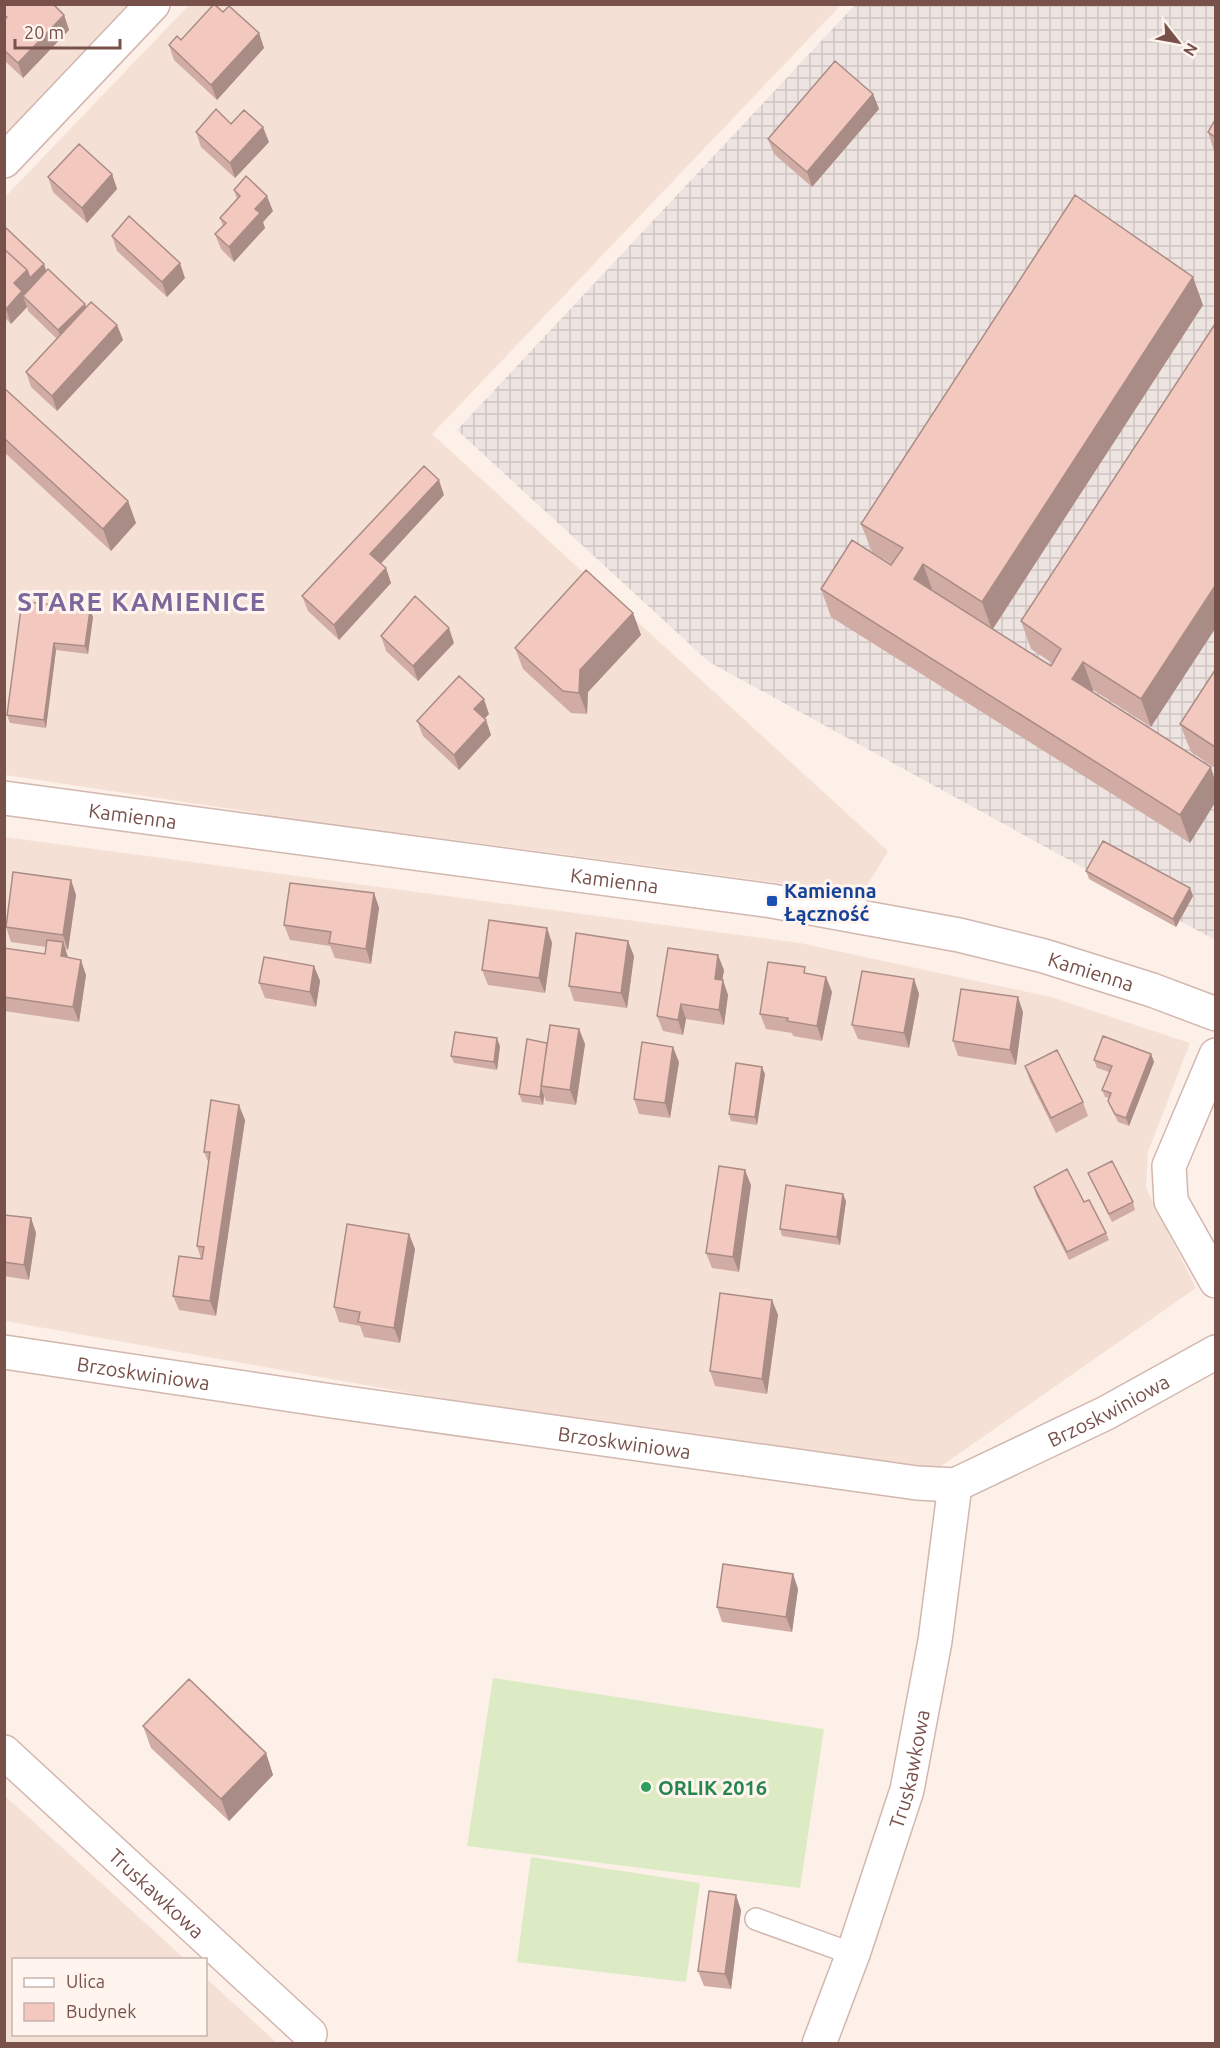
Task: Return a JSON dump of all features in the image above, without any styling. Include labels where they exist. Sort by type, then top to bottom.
[{"type":"street","points":[[4,161],[153,4]]},
{"type":"street","name":"Kamienna","points":[[4,798],[772,902],[901,924],[959,935],[1044,956],[1152,990],[1215,1014]]},
{"type":"street","points":[[1215,1055],[1169,1166],[1171,1201],[1215,1281]]},
{"type":"street","name":"Brzoskwiniowa","points":[[4,1352],[402,1411],[917,1483],[955,1485],[1106,1413],[1215,1352]]},
{"type":"street","name":"Truskawkowa","points":[[819,2043],[853,1954],[906,1791],[935,1641],[955,1485]]},
{"type":"street","name":"Truskawkowa","points":[[4,1752],[310,2034]]},
{"type":"lane","points":[[756,1919],[853,1954]]},
{"type":"shaded area","points":[[5,5],[130,5],[5,138]]},
{"type":"shaded area","points":[[189,5],[841,5],[432,434],[888,851],[862,894],[298,819],[5,775],[4,198]]},
{"type":"shaded area","points":[[855,5],[1215,5],[1215,940],[709,662],[457,430]]},
{"type":"shaded area","points":[[4,837],[800,943],[1051,997],[1190,1043],[1148,1152],[1146,1188],[1196,1288],[917,1483],[5,1321]]},
{"type":"shaded area","points":[[4,1795],[184,1958],[12,1958],[12,2036],[207,2036],[207,1979],[277,2043],[5,2043]]},
{"type":"green space","name":"ORLIK 2016","points":[[493,1678],[824,1729],[800,1888],[467,1846]]},
{"type":"green space","points":[[531,1857],[700,1883],[686,1982],[517,1962]]},
{"type":"building","points":[[4,4],[53,4],[64,15],[18,63],[4,50],[4,20],[7,17],[4,15]]},
{"type":"building","points":[[214,4],[223,12],[229,6],[259,33],[211,85],[169,45],[177,36],[181,40]]},
{"type":"building","points":[[835,61],[873,94],[807,172],[768,139]]},
{"type":"building","points":[[216,109],[231,124],[244,110],[263,127],[230,163],[196,132]]},
{"type":"building","points":[[1215,120],[1215,137],[1208,132]]},
{"type":"building","points":[[79,144],[112,174],[82,208],[48,177]]},
{"type":"building","points":[[246,176],[267,196],[255,209],[260,213],[229,247],[215,234],[226,223],[220,218],[240,196],[234,190]]},
{"type":"building","points":[[1075,195],[1193,277],[982,602],[923,564],[914,579],[1051,666],[1061,649],[1021,621],[1215,324],[1215,586],[1141,699],[1083,662],[1072,679],[1211,767],[1180,815],[821,589],[852,540],[891,565],[903,548],[861,524]]},
{"type":"building","points":[[129,216],[180,263],[162,282],[112,236]]},
{"type":"building","points":[[4,226],[44,264],[30,278],[27,270],[4,249]]},
{"type":"building","points":[[4,249],[27,270],[14,283],[22,291],[6,309],[4,307]]},
{"type":"building","points":[[48,269],[85,304],[58,330],[23,296]]},
{"type":"building","points":[[91,302],[117,325],[52,396],[26,372]]},
{"type":"building","points":[[4,388],[128,501],[103,529],[4,438]]},
{"type":"building","points":[[424,466],[439,480],[370,554],[386,568],[334,625],[302,596]]},
{"type":"building","points":[[586,570],[633,613],[580,670],[579,693],[563,691],[515,648]]},
{"type":"building","points":[[415,596],[449,628],[413,666],[381,636]]},
{"type":"building","points":[[22,601],[90,610],[85,646],[54,643],[44,720],[7,715]]},
{"type":"building","points":[[1215,670],[1215,747],[1180,724]]},
{"type":"building","points":[[459,676],[484,699],[474,709],[486,720],[454,755],[417,721]]},
{"type":"building","points":[[1103,841],[1190,888],[1173,919],[1086,871]]},
{"type":"building","points":[[13,872],[71,880],[63,935],[6,927]]},
{"type":"building","points":[[290,883],[374,893],[366,949],[329,943],[331,932],[284,925]]},
{"type":"building","points":[[489,920],[547,928],[539,978],[482,970]]},
{"type":"building","points":[[576,933],[628,941],[621,993],[569,986]]},
{"type":"building","points":[[47,940],[63,942],[61,956],[81,960],[73,1007],[4,997],[4,948],[45,954]]},
{"type":"building","points":[[668,948],[718,955],[715,979],[723,980],[719,1010],[681,1004],[678,1020],[657,1016]]},
{"type":"building","points":[[264,957],[314,966],[310,992],[259,983]]},
{"type":"building","points":[[768,962],[805,967],[804,973],[826,977],[817,1026],[787,1021],[788,1018],[760,1014]]},
{"type":"building","points":[[862,971],[914,979],[904,1033],[852,1025]]},
{"type":"building","points":[[961,989],[1018,997],[1010,1050],[953,1041]]},
{"type":"building","points":[[550,1025],[579,1029],[570,1090],[541,1086]]},
{"type":"building","points":[[455,1032],[497,1038],[494,1062],[451,1056]]},
{"type":"building","points":[[1103,1036],[1151,1054],[1126,1118],[1115,1114],[1108,1101],[1111,1093],[1102,1090],[1112,1066],[1094,1060]]},
{"type":"building","points":[[527,1039],[547,1043],[540,1097],[519,1094]]},
{"type":"building","points":[[642,1042],[673,1047],[665,1103],[634,1099]]},
{"type":"building","points":[[1057,1050],[1083,1102],[1051,1118],[1025,1066]]},
{"type":"building","points":[[736,1063],[762,1067],[755,1117],[729,1114]]},
{"type":"building","points":[[211,1100],[239,1105],[210,1301],[173,1296],[179,1256],[202,1259],[204,1247],[197,1246],[210,1152],[204,1152]]},
{"type":"building","points":[[1112,1161],[1133,1202],[1109,1214],[1088,1173]]},
{"type":"building","points":[[719,1166],[745,1170],[733,1257],[706,1253]]},
{"type":"building","points":[[1067,1169],[1084,1202],[1089,1200],[1106,1233],[1067,1252],[1034,1187]]},
{"type":"building","points":[[786,1185],[843,1194],[837,1237],[780,1229]]},
{"type":"building","points":[[4,1215],[31,1218],[24,1265],[4,1262]]},
{"type":"building","points":[[347,1224],[409,1234],[394,1328],[358,1322],[360,1312],[334,1307]]},
{"type":"building","points":[[720,1293],[772,1300],[762,1379],[710,1371]]},
{"type":"building","points":[[723,1564],[793,1574],[786,1617],[717,1607]]},
{"type":"building","points":[[189,1679],[266,1753],[221,1799],[143,1726]]},
{"type":"building","points":[[709,1891],[736,1895],[725,1974],[698,1971]]},
{"type":"place","name":"Kamienna Łączność","points":[[772,901]]},
{"type":"place","name":"ORLIK 2016","points":[[646,1787]]},
{"type":"district","name":"STARE KAMIENICE","points":[[142,601]]}]
